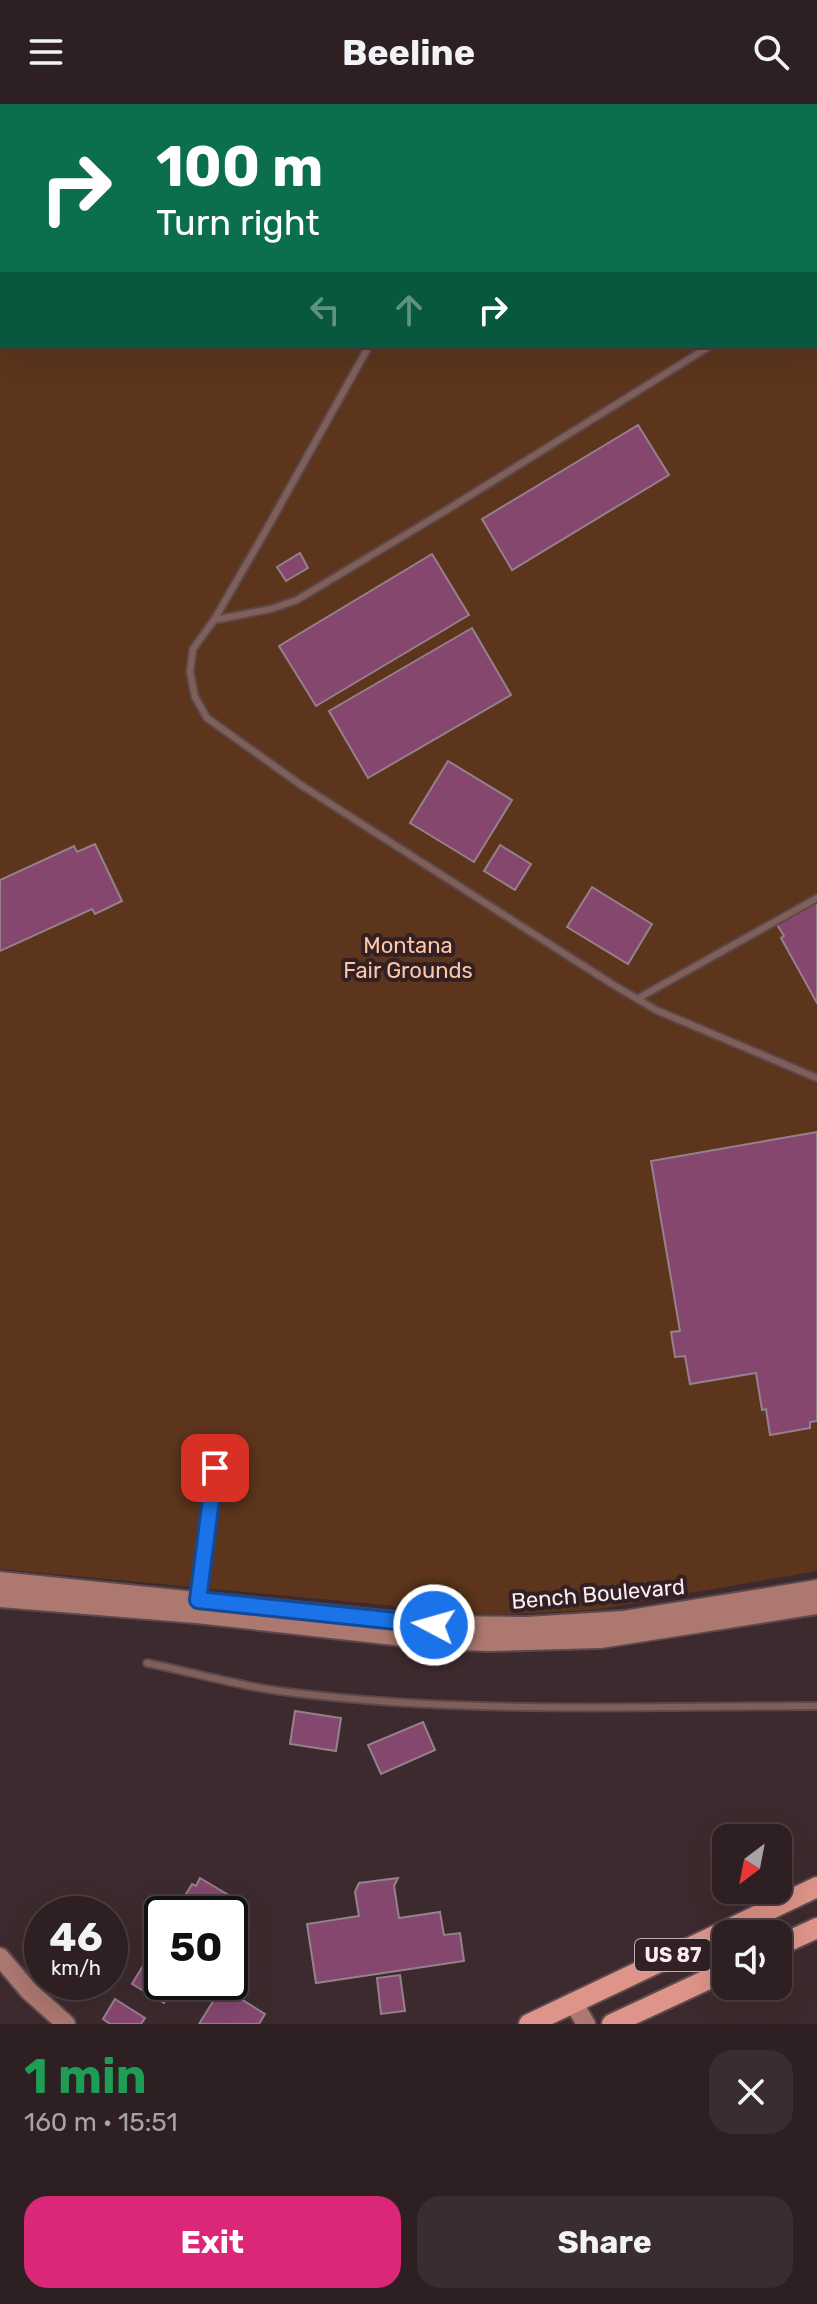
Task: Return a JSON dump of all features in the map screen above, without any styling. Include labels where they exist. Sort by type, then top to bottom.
[{"type":"highway","name":"US 87","points":[[529,2024],[817,1887]]},
{"type":"highway","points":[[792,1940],[817,1928]]},
{"type":"highway","name":"US 87","points":[[612,2024],[712,1978]]},
{"type":"main road","name":"Bench Boulevard","points":[[0,1581],[198,1607],[434,1625],[501,1627],[624,1620],[817,1589]]},
{"type":"main road","points":[[0,1598],[198,1607],[422,1639],[513,1642],[600,1639],[817,1605]]},
{"type":"main road","points":[[0,1957],[29,1991],[66,2024]]},
{"type":"main road","points":[[646,2024],[662,2001]]},
{"type":"main road","points":[[573,2002],[586,2024]]},
{"type":"lane","points":[[368,348],[214,620],[193,649],[190,672],[195,697],[207,718],[301,785],[637,999],[656,1010],[817,1078]]},
{"type":"lane","points":[[214,620],[271,609],[297,600],[707,348]]},
{"type":"lane","points":[[637,999],[817,898]]},
{"type":"lane","points":[[198,1607],[215,1468]]},
{"type":"lane","points":[[147,1663],[294,1693],[390,1701],[525,1706],[817,1706]]},
{"type":"green space","name":"Montana Fair Grounds","points":[[0,348],[817,348],[817,1571],[593,1610],[492,1615],[0,1569]]},
{"type":"building","points":[[638,425],[669,475],[512,570],[482,519]]},
{"type":"building","points":[[300,553],[308,568],[286,581],[277,567]]},
{"type":"building","points":[[432,554],[469,615],[316,706],[279,646]]},
{"type":"building","points":[[472,628],[511,695],[368,778],[329,711]]},
{"type":"building","points":[[448,761],[512,800],[474,862],[410,823]]},
{"type":"building","points":[[95,844],[122,901],[95,914],[92,909],[0,951],[0,880],[74,846],[77,852]]},
{"type":"building","points":[[500,845],[531,864],[515,890],[484,871]]},
{"type":"building","points":[[592,887],[652,924],[628,964],[567,927]]},
{"type":"building","points":[[817,901],[817,1003],[776,923]]},
{"type":"building","points":[[817,1132],[817,1421],[810,1422],[810,1428],[770,1435],[756,1373],[690,1384],[685,1356],[675,1357],[671,1332],[680,1331],[651,1161]]},
{"type":"building","points":[[295,1711],[341,1718],[336,1751],[290,1744]]},
{"type":"building","points":[[423,1722],[435,1750],[381,1774],[368,1745]]},
{"type":"building","points":[[200,1878],[230,1896],[185,1896],[192,1884],[196,1886]]},
{"type":"building","points":[[398,1878],[394,1886],[399,1918],[440,1912],[444,1935],[460,1933],[464,1961],[316,1983],[307,1924],[359,1916],[355,1892],[359,1883]]},
{"type":"building","points":[[144,1964],[144,1991],[132,1984]]},
{"type":"building","points":[[400,1975],[405,2011],[381,2014],[377,1978]]},
{"type":"building","points":[[114,2000],[145,2018],[141,2024],[110,2024],[103,2019]]},
{"type":"building","points":[[214,2000],[243,2000],[265,2014],[259,2024],[199,2024]]},
{"type":"route","points":[[215,1468],[198,1600],[434,1625]]}]
